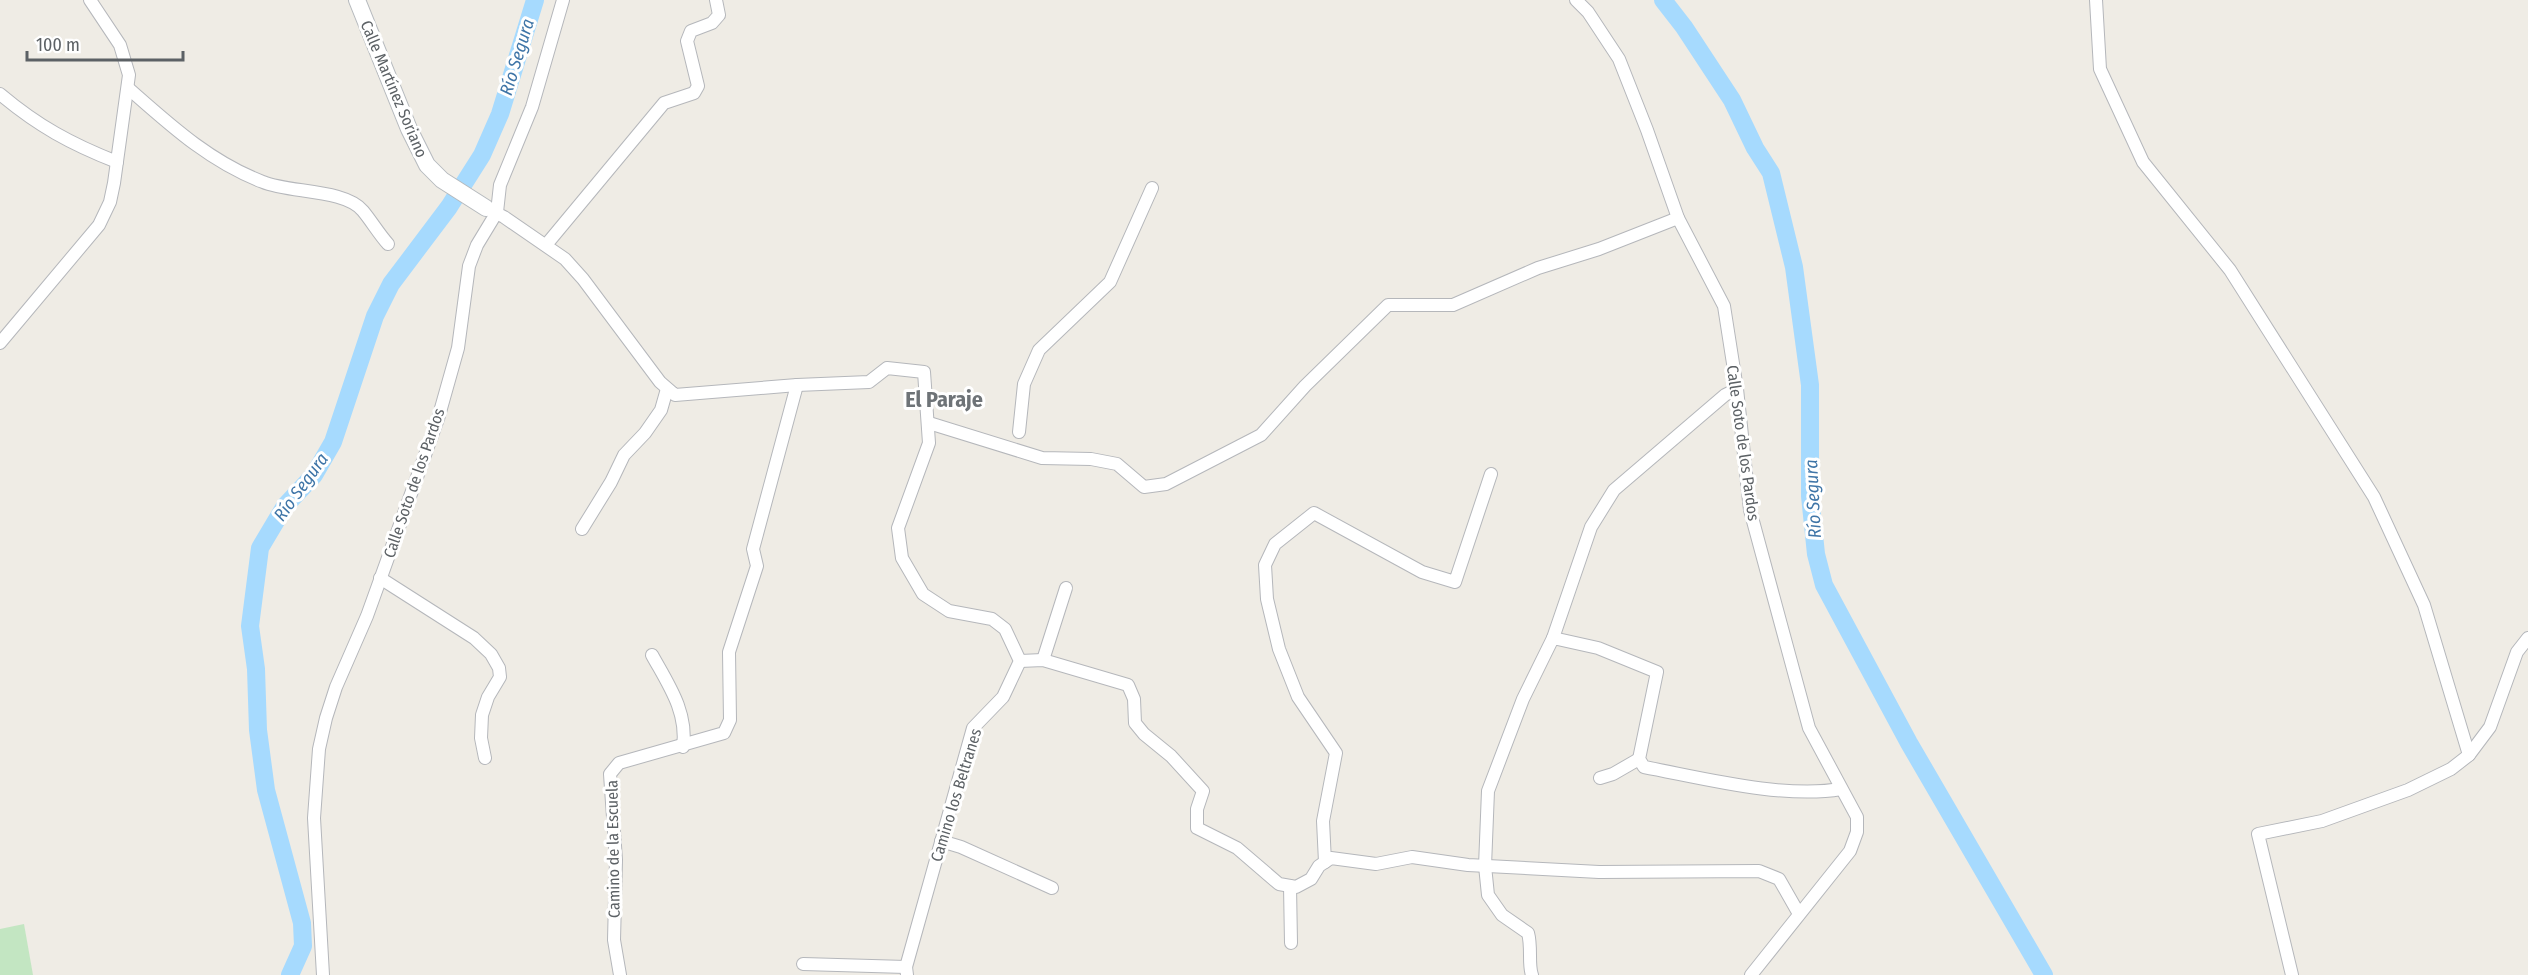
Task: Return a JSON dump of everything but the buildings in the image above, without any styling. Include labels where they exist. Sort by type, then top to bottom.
[{"type":"street","points":[[0,343],[99,225],[110,202],[128,88],[126,60],[120,45],[90,0]]},
{"type":"street","name":"Calle Martínez Soriano","points":[[357,0],[409,129],[427,165],[439,177],[491,210]]},
{"type":"street","name":"Calle Soto de los Pardos","points":[[323,975],[314,818],[319,749],[336,687],[380,578],[438,419],[458,348],[469,266],[532,106],[563,0]]},
{"type":"street","points":[[546,245],[664,103],[694,93],[698,86],[687,41],[691,31],[712,23],[719,15],[716,0]]},
{"type":"street","name":"Calle Soto de los Pardos","points":[[1576,0],[1588,12],[1619,60],[1678,218],[1724,306],[1737,390],[1750,510],[1809,728],[1857,817],[1857,832],[1850,851],[1751,975]]},
{"type":"street","points":[[2096,0],[2100,69],[2143,162],[2230,270],[2374,497],[2424,605],[2469,755]]},
{"type":"street","points":[[128,88],[184,137],[218,161],[265,183],[344,199],[363,210],[372,226],[388,244]]},
{"type":"street","points":[[0,94],[31,120],[85,150],[117,162]]},
{"type":"street","points":[[1019,432],[1024,384],[1040,350],[1110,282],[1152,188]]},
{"type":"street","points":[[491,210],[565,259],[583,279],[667,389],[675,395],[797,385],[869,382],[887,368],[924,372],[929,443],[898,528],[902,558],[923,594],[949,611],[992,619],[1005,629],[1020,661],[1043,660],[1128,686],[1134,699],[1136,723],[1144,734],[1171,756],[1203,791],[1197,809],[1197,828],[1238,848],[1279,884],[1296,887],[1311,879],[1331,858],[1376,864],[1412,857],[1485,866],[1599,872],[1759,871],[1779,879],[1799,914]]},
{"type":"street","points":[[929,423],[1042,458],[1091,459],[1117,464],[1144,487],[1166,484],[1261,435],[1305,386],[1388,305],[1453,305],[1538,268],[1599,249],[1678,218]]},
{"type":"street","name":"Camino de la Escuela","points":[[620,975],[614,940],[616,860],[610,774],[619,763],[683,747],[724,733],[730,720],[729,652],[757,567],[753,549],[797,385]]},
{"type":"street","points":[[582,529],[611,482],[624,455],[645,433],[661,410],[667,389]]},
{"type":"street","points":[[1532,975],[1530,969],[1532,947],[1528,933],[1502,915],[1488,895],[1485,866],[1488,791],[1523,699],[1553,638],[1591,527],[1614,490],[1725,395],[1737,390]]},
{"type":"street","points":[[1325,862],[1323,821],[1336,753],[1298,697],[1279,649],[1267,599],[1265,565],[1275,544],[1314,513],[1422,572],[1455,582],[1491,474]]},
{"type":"street","points":[[380,578],[474,638],[491,654],[499,668],[500,677],[488,697],[482,715],[482,745],[485,758]]},
{"type":"street","points":[[1043,660],[1066,588]]},
{"type":"street","points":[[1553,638],[1598,648],[1657,672],[1639,759],[1644,767],[1748,786],[1818,793],[1841,789]]},
{"type":"street","points":[[2292,975],[2258,834],[2322,821],[2408,790],[2451,769],[2469,755],[2490,727],[2517,652],[2528,638]]},
{"type":"street","points":[[652,655],[679,704],[685,732],[683,747]]},
{"type":"street","name":"Camino los Beltranes","points":[[906,971],[973,728],[1003,697],[1020,661]]},
{"type":"street","points":[[1600,778],[1613,774],[1639,759]]},
{"type":"street","points":[[941,841],[961,847],[1052,888]]},
{"type":"street","points":[[1290,886],[1291,944]]},
{"type":"street","points":[[803,964],[906,971]]},
{"type":"green space","points":[[24,924],[33,975],[0,975],[0,929]]},
{"type":"waterway","name":"Río Segura","points":[[290,975],[303,946],[302,923],[266,790],[258,730],[256,669],[250,626],[260,548],[285,506],[314,475],[333,442],[375,316],[391,284],[449,207],[482,155],[500,114],[535,0]]},
{"type":"waterway","name":"Río Segura","points":[[1663,0],[1684,27],[1732,100],[1755,148],[1771,173],[1794,267],[1810,385],[1810,496],[1816,554],[1824,585],[1909,743],[2044,975]]},
{"type":"district","name":"El Paraje","points":[[944,399]]}]
